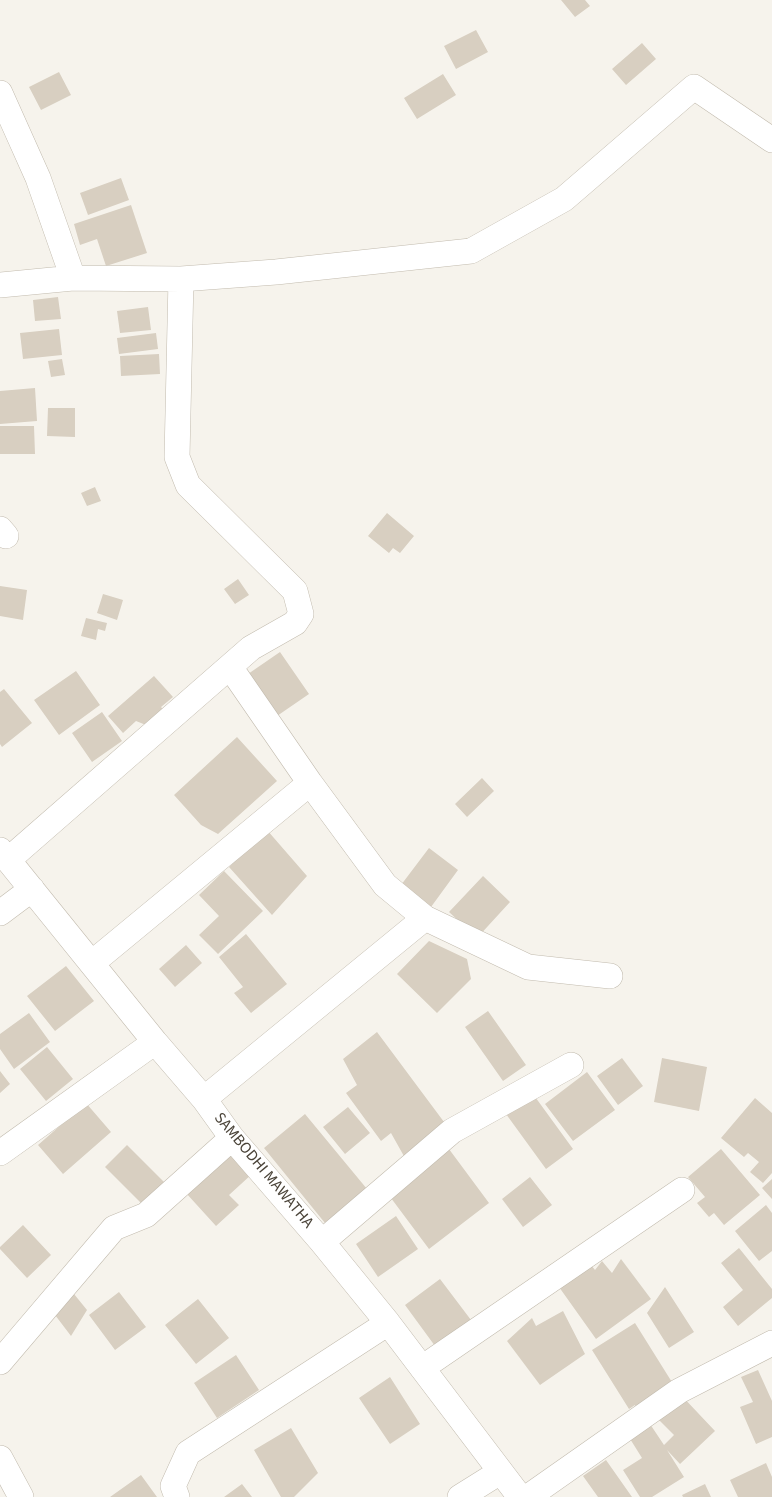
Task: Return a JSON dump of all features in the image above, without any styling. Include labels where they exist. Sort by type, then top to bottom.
[{"type":"street","points":[[0,285],[73,278],[181,279],[276,272],[471,251],[564,199],[694,87],[772,140]]},
{"type":"street","points":[[0,93],[38,178],[73,278]]},
{"type":"street","points":[[4,855],[251,648],[294,623],[301,614],[295,591],[188,485],[177,457],[181,279]]},
{"type":"street","points":[[230,667],[310,783],[385,885],[425,918],[528,967],[610,976]]},
{"type":"street","points":[[92,963],[310,783]]},
{"type":"street","name":"SAMBODHI MAWATHA","points":[[4,855],[155,1042],[204,1099],[232,1138],[322,1242],[388,1323],[520,1497]]},
{"type":"street","points":[[0,913],[32,889]]},
{"type":"street","points":[[204,1099],[425,918]]},
{"type":"street","points":[[0,1153],[155,1042]]},
{"type":"street","points":[[322,1242],[452,1132],[571,1065]]},
{"type":"street","points":[[0,1362],[114,1228],[146,1215],[232,1138]]},
{"type":"street","points":[[422,1368],[682,1190]]},
{"type":"street","points":[[176,1497],[173,1486],[188,1453],[388,1323]]},
{"type":"street","points":[[528,1497],[679,1391],[772,1343]]},
{"type":"street","points":[[0,1458],[21,1497]]},
{"type":"street","points":[[460,1497],[500,1472]]},
{"type":"building","points":[[561,0],[585,0],[590,6],[575,17]]},
{"type":"building","points":[[476,30],[488,52],[456,69],[444,46]]},
{"type":"building","points":[[642,43],[656,59],[626,85],[612,69]]},
{"type":"building","points":[[59,72],[71,95],[41,110],[29,87]]},
{"type":"building","points":[[443,74],[456,95],[417,119],[404,98]]},
{"type":"building","points":[[121,178],[129,200],[88,215],[80,193]]},
{"type":"building","points":[[131,205],[147,253],[106,266],[97,239],[80,245],[74,224]]},
{"type":"building","points":[[58,297],[61,319],[35,321],[33,300]]},
{"type":"building","points":[[148,307],[151,330],[120,333],[117,311]]},
{"type":"building","points":[[59,329],[62,355],[23,359],[20,333]]},
{"type":"building","points":[[156,333],[158,349],[119,354],[117,338]]},
{"type":"building","points":[[159,354],[160,374],[121,376],[120,356]]},
{"type":"building","points":[[62,359],[65,375],[51,377],[48,361]]},
{"type":"building","points":[[35,388],[37,421],[0,424],[0,391]]},
{"type":"building","points":[[48,408],[75,408],[75,437],[47,436]]},
{"type":"building","points":[[0,426],[34,426],[35,454],[0,454]]},
{"type":"building","points":[[95,487],[101,501],[87,506],[81,493]]},
{"type":"building","points":[[387,513],[414,536],[400,553],[393,548],[389,553],[368,536]]},
{"type":"building","points":[[238,579],[249,595],[235,604],[224,589]]},
{"type":"building","points":[[0,586],[27,590],[23,620],[0,616]]},
{"type":"building","points":[[103,594],[123,600],[117,620],[97,613]]},
{"type":"building","points":[[86,618],[107,623],[105,631],[98,629],[96,640],[81,636]]},
{"type":"building","points":[[280,652],[309,694],[277,716],[248,674]]},
{"type":"building","points":[[76,671],[100,705],[59,735],[34,700]]},
{"type":"building","points":[[154,676],[173,697],[161,707],[166,713],[151,727],[136,721],[123,733],[108,716]]},
{"type":"building","points":[[4,689],[32,723],[2,747],[0,744],[0,692]]},
{"type":"building","points":[[102,712],[122,741],[92,762],[72,733]]},
{"type":"building","points":[[237,737],[277,781],[218,834],[201,825],[174,795]]},
{"type":"building","points":[[482,778],[494,791],[467,817],[455,804]]},
{"type":"building","points":[[267,830],[307,876],[272,915],[229,867]]},
{"type":"building","points":[[429,848],[458,870],[431,907],[401,885]]},
{"type":"building","points":[[224,871],[263,911],[218,954],[199,935],[219,916],[199,895]]},
{"type":"building","points":[[483,876],[510,902],[477,938],[449,912]]},
{"type":"building","points":[[246,934],[287,984],[251,1013],[234,993],[243,987],[219,957]]},
{"type":"building","points":[[429,941],[467,959],[471,979],[437,1013],[397,974]]},
{"type":"building","points":[[186,945],[202,963],[175,987],[159,969]]},
{"type":"building","points":[[66,966],[94,1001],[55,1031],[27,996]]},
{"type":"building","points":[[488,1011],[526,1065],[503,1081],[465,1027]]},
{"type":"building","points":[[29,1013],[50,1042],[14,1069],[0,1049],[0,1034]]},
{"type":"building","points":[[377,1032],[447,1126],[405,1158],[391,1133],[381,1141],[346,1093],[357,1085],[343,1059]]},
{"type":"building","points":[[47,1047],[73,1079],[46,1101],[20,1069]]},
{"type":"building","points":[[622,1058],[643,1086],[618,1105],[597,1076]]},
{"type":"building","points":[[662,1058],[707,1067],[699,1111],[654,1102]]},
{"type":"building","points":[[0,1071],[10,1084],[0,1093]]},
{"type":"building","points":[[587,1072],[615,1110],[573,1141],[545,1104]]},
{"type":"building","points":[[533,1094],[573,1149],[546,1169],[506,1114]]},
{"type":"building","points":[[755,1098],[772,1113],[772,1173],[763,1183],[750,1172],[759,1162],[748,1153],[744,1157],[721,1138]]},
{"type":"building","points":[[86,1103],[111,1132],[63,1174],[38,1145]]},
{"type":"building","points":[[348,1107],[370,1133],[345,1154],[323,1127]]},
{"type":"building","points":[[305,1114],[367,1189],[325,1223],[264,1148]]},
{"type":"building","points":[[127,1145],[164,1182],[142,1204],[105,1167]]},
{"type":"building","points":[[446,1145],[489,1203],[429,1249],[385,1190]]},
{"type":"building","points":[[721,1149],[760,1195],[724,1225],[714,1213],[709,1217],[697,1203],[705,1197],[688,1177]]},
{"type":"building","points":[[232,1152],[252,1174],[229,1195],[239,1205],[216,1226],[186,1193]]},
{"type":"building","points":[[530,1177],[552,1205],[523,1227],[502,1199]]},
{"type":"building","points":[[772,1179],[772,1199],[762,1188]]},
{"type":"building","points":[[766,1205],[772,1213],[772,1251],[759,1261],[735,1231]]},
{"type":"building","points":[[396,1216],[418,1249],[378,1277],[356,1244]]},
{"type":"building","points":[[23,1225],[51,1255],[27,1278],[0,1249]]},
{"type":"building","points":[[739,1248],[772,1289],[772,1298],[738,1326],[723,1307],[743,1290],[721,1263]]},
{"type":"building","points":[[621,1259],[651,1299],[596,1339],[559,1287],[591,1265],[595,1270],[602,1261],[612,1273]]},
{"type":"building","points":[[440,1279],[471,1320],[435,1346],[405,1305]]},
{"type":"building","points":[[665,1287],[694,1332],[669,1348],[647,1313]]},
{"type":"building","points":[[119,1292],[146,1327],[115,1350],[89,1315]]},
{"type":"building","points":[[74,1294],[87,1310],[71,1336],[52,1311]]},
{"type":"building","points":[[198,1299],[229,1338],[196,1364],[165,1325]]},
{"type":"building","points":[[563,1311],[585,1354],[540,1385],[507,1341],[532,1318],[536,1326]]},
{"type":"building","points":[[635,1323],[675,1387],[638,1410],[635,1405],[629,1409],[592,1350]]},
{"type":"building","points":[[236,1355],[259,1390],[217,1418],[194,1383]]},
{"type":"building","points":[[758,1370],[772,1401],[772,1437],[756,1444],[740,1407],[753,1402],[741,1377]]},
{"type":"building","points":[[390,1377],[420,1424],[390,1444],[359,1398]]},
{"type":"building","points":[[681,1395],[715,1431],[680,1464],[667,1450],[684,1477],[652,1497],[640,1497],[623,1470],[642,1458],[627,1434],[648,1421],[664,1445],[674,1435],[657,1418]]},
{"type":"building","points":[[291,1428],[318,1473],[294,1497],[281,1497],[254,1450]]},
{"type":"building","points":[[606,1460],[632,1497],[598,1497],[583,1476]]},
{"type":"building","points":[[766,1463],[772,1477],[772,1497],[738,1497],[730,1480]]},
{"type":"building","points":[[141,1475],[157,1497],[110,1497]]},
{"type":"building","points":[[242,1484],[252,1497],[224,1497]]},
{"type":"building","points":[[705,1484],[711,1497],[683,1497],[682,1495]]}]
